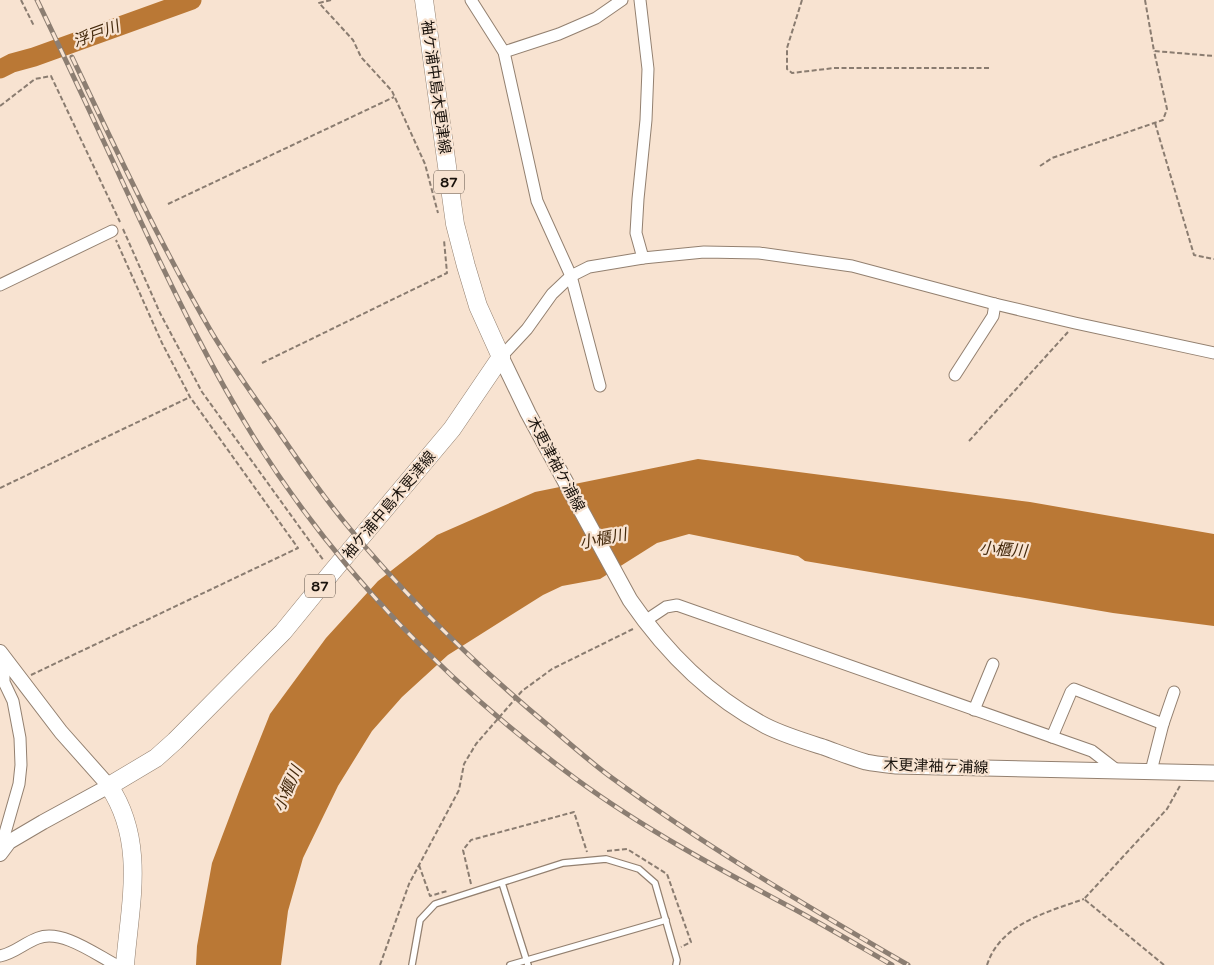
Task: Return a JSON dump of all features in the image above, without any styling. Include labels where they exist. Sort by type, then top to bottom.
[{"type":"main road","name":"袖ケ浦中島木更津線","points":[[109,786],[156,758],[283,632],[452,429],[501,357],[478,306],[455,224],[424,0]]},
{"type":"main road","name":"木更津袖ケ浦線","points":[[501,357],[528,413],[618,580],[645,621]]},
{"type":"main road","name":"木更津袖ヶ浦線","points":[[645,621],[674,654],[713,691],[745,714],[768,727],[795,738],[868,762],[896,766],[1214,773]]},
{"type":"main road","points":[[109,786],[124,812],[134,859],[125,965]]},
{"type":"street","points":[[471,0],[504,52],[537,200],[571,276],[600,386]]},
{"type":"street","points":[[504,52],[559,34],[596,18],[622,0]]},
{"type":"street","points":[[640,0],[648,69],[646,120],[636,233],[643,258]]},
{"type":"street","points":[[0,285],[112,231]]},
{"type":"street","points":[[501,357],[526,329],[552,294],[571,276],[589,267],[643,258],[704,252],[759,253],[852,266],[995,304],[1214,353]]},
{"type":"street","points":[[955,375],[993,316],[995,304]]},
{"type":"street","points":[[645,621],[666,607],[677,605],[1092,751],[1118,770]]},
{"type":"street","points":[[2,656],[22,679],[61,732],[109,786],[4,841]]},
{"type":"street","points":[[0,854],[19,784],[20,765],[20,738],[13,701],[2,683],[2,656]]},
{"type":"street","points":[[974,710],[993,664]]},
{"type":"street","points":[[1052,737],[1074,689],[1163,724]]},
{"type":"street","points":[[1151,771],[1163,724],[1174,692]]},
{"type":"street","points":[[0,956],[10,954],[37,938],[50,935],[74,942],[116,965]]},
{"type":"lane","points":[[412,965],[420,920],[435,904],[563,863],[606,859],[639,869],[656,882],[677,960],[676,965]]},
{"type":"lane","points":[[502,883],[528,962]]},
{"type":"lane","points":[[510,965],[528,962],[666,920]]},
{"type":"path","points":[[21,0],[34,26]]},
{"type":"path","points":[[331,0],[319,3],[353,40],[361,57],[392,91],[425,164],[440,219]]},
{"type":"path","points":[[802,0],[787,48],[787,69],[792,72],[834,68],[991,68]]},
{"type":"path","points":[[1040,166],[1052,158],[1164,120],[1167,109],[1145,0]]},
{"type":"path","points":[[1154,51],[1214,56]]},
{"type":"path","points":[[0,106],[35,78],[51,76],[160,313],[202,392],[332,572]]},
{"type":"path","points":[[168,204],[394,97]]},
{"type":"path","points":[[1155,123],[1194,255],[1214,259]]},
{"type":"path","points":[[22,679],[298,548],[190,398],[162,343],[112,231]]},
{"type":"path","points":[[262,363],[447,273],[444,238]]},
{"type":"path","points":[[969,441],[1075,323]]},
{"type":"path","points":[[0,488],[190,398]]},
{"type":"path","points":[[380,965],[409,884],[460,790],[464,764],[476,744],[522,691],[552,669],[607,643],[645,621]]},
{"type":"path","points":[[987,965],[995,946],[1010,931],[1044,913],[1084,900],[1167,809],[1188,772]]},
{"type":"path","points":[[1084,900],[1164,965]]},
{"type":"water","name":"小櫃川","points":[[698,459],[1030,502],[1214,534],[1214,626],[1113,613],[805,561],[798,556],[689,534],[657,543],[600,579],[562,586],[543,595],[448,655],[402,697],[372,731],[338,786],[303,858],[288,911],[281,965],[196,965],[197,946],[212,863],[270,714],[326,638],[378,581],[437,535],[535,492]]},
{"type":"waterway","name":"浮戸川","points":[[0,69],[12,63],[34,57],[192,0]]},
{"type":"railway","points":[[37,0],[168,278],[223,384],[253,436],[286,485],[358,579],[440,665],[529,743],[576,779],[628,815],[682,848],[892,965]]},
{"type":"railway","points":[[72,57],[156,231],[220,345],[251,393],[322,493],[351,530],[397,582],[421,608],[496,680],[608,775],[680,826],[793,897],[908,965]]}]
